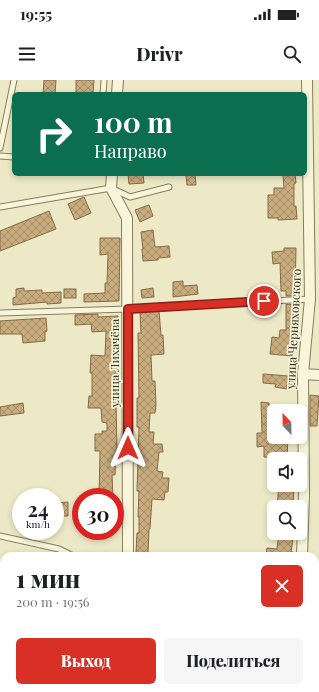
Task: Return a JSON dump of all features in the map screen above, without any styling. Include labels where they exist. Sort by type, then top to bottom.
[{"type":"street","points":[[117,92],[118,80]]},
{"type":"street","name":"улица Черняховского","points":[[302,552],[304,494],[303,374],[310,299],[307,80]]},
{"type":"street","points":[[111,188],[112,176]]},
{"type":"street","name":"улица Лихачёва","points":[[111,188],[127,218],[128,552]]},
{"type":"street","points":[[303,374],[319,375]]},
{"type":"lane","points":[[0,148],[14,80]]},
{"type":"lane","points":[[103,92],[104,80]]},
{"type":"lane","points":[[0,156],[12,157]]},
{"type":"lane","points":[[0,207],[111,188],[130,197],[169,187]]},
{"type":"lane","points":[[0,313],[128,309],[310,299]]},
{"type":"lane","points":[[0,536],[60,549],[66,552]]},
{"type":"building","points":[[44,80],[56,80],[55,92],[43,92]]},
{"type":"building","points":[[76,80],[94,80],[93,92],[76,92]]},
{"type":"building","points":[[128,176],[143,176],[144,183],[129,184]]},
{"type":"building","points":[[186,176],[195,176],[196,185],[187,185]]},
{"type":"building","points":[[283,176],[295,176],[294,206],[296,206],[297,219],[278,220],[278,218],[268,218],[268,195],[274,195],[274,188],[284,188]]},
{"type":"building","points":[[84,197],[91,213],[75,220],[68,204]]},
{"type":"building","points":[[149,205],[153,216],[140,222],[135,210]]},
{"type":"building","points":[[49,211],[56,229],[0,251],[0,231]]},
{"type":"building","points":[[153,230],[155,247],[169,246],[170,257],[158,258],[158,260],[143,261],[141,232]]},
{"type":"building","points":[[100,238],[120,238],[119,301],[84,302],[84,294],[105,293],[105,283],[107,283],[108,254],[100,255]]},
{"type":"building","points":[[284,248],[296,248],[295,296],[286,296],[286,291],[281,291],[280,263],[273,264],[272,252],[284,251]]},
{"type":"building","points":[[183,281],[183,286],[197,285],[198,294],[173,297],[173,282]]},
{"type":"building","points":[[24,288],[24,291],[42,290],[42,293],[61,292],[61,303],[47,304],[47,302],[13,305],[13,298],[16,297],[16,289]]},
{"type":"building","points":[[153,288],[154,297],[142,298],[141,290]]},
{"type":"building","points":[[64,289],[76,289],[76,298],[64,298]]},
{"type":"building","points":[[286,304],[297,305],[295,342],[293,342],[292,356],[270,354],[272,337],[279,338],[280,330],[286,330]]},
{"type":"building","points":[[159,311],[161,335],[163,335],[164,354],[151,355],[152,381],[155,381],[156,405],[155,413],[150,413],[149,432],[154,432],[153,444],[162,444],[163,452],[159,452],[157,471],[163,472],[162,478],[169,478],[168,492],[165,492],[164,500],[152,499],[148,552],[136,552],[137,533],[139,533],[139,491],[137,491],[139,427],[137,427],[137,398],[139,398],[138,333],[141,333],[140,312]]},
{"type":"building","points":[[98,314],[98,317],[118,316],[116,400],[117,451],[115,475],[112,475],[113,488],[99,488],[100,451],[95,451],[95,434],[102,434],[102,431],[107,431],[107,423],[102,422],[101,408],[88,408],[89,396],[92,396],[92,373],[90,373],[91,355],[105,356],[106,331],[92,332],[91,324],[75,325],[75,315]]},
{"type":"building","points":[[46,318],[47,331],[45,332],[45,341],[23,343],[22,334],[0,334],[0,321]]},
{"type":"building","points":[[263,374],[288,376],[287,389],[275,387],[276,384],[263,383]]},
{"type":"building","points":[[310,395],[319,396],[317,426],[310,426]]},
{"type":"building","points":[[261,402],[269,403],[267,404],[267,444],[288,444],[287,452],[267,452],[267,457],[264,457],[264,446],[257,447],[257,433],[262,433]]},
{"type":"building","points":[[23,403],[24,413],[0,416],[0,407]]},
{"type":"building","points":[[278,492],[294,492],[293,500],[278,500]]},
{"type":"building","points":[[64,502],[68,502],[68,516],[64,516]]},
{"type":"building","points":[[278,540],[293,540],[291,552],[266,552],[267,548],[277,549]]},
{"type":"route","points":[[128,448],[128,309],[264,301]]}]
